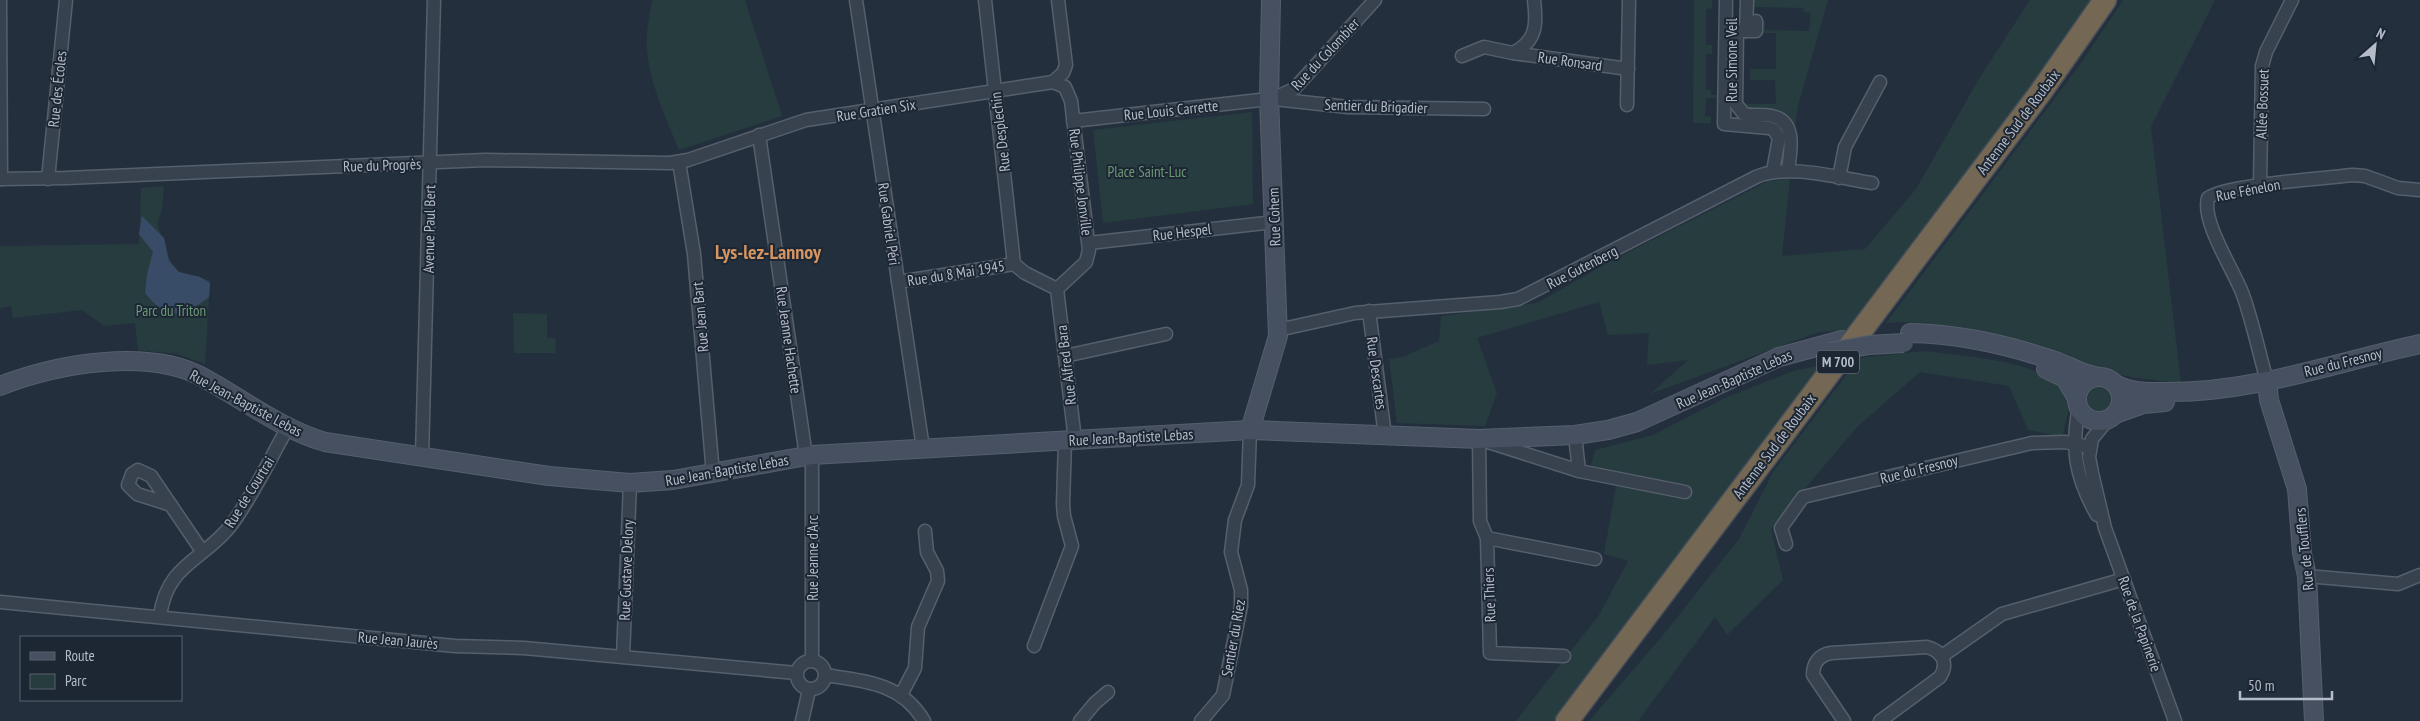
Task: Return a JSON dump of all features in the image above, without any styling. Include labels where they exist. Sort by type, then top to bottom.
[{"type":"highway","name":"Antenne Sud de Roubaix","points":[[1567,721],[2040,93],[2105,0]]},
{"type":"highway","name":"Antenne Sud de Roubaix","points":[[1577,721],[2060,81],[2115,0]]},
{"type":"street","points":[[0,0],[0,179]]},
{"type":"street","name":"Rue des Écoles","points":[[48,178],[66,0]]},
{"type":"street","name":"Avenue Paul Bert","points":[[422,457],[434,0]]},
{"type":"street","name":"Rue Gabriel Péri","points":[[856,0],[923,448]]},
{"type":"street","name":"Rue Desplechin","points":[[985,0],[1014,264]]},
{"type":"street","points":[[995,90],[1053,82],[1063,72],[1066,65],[1058,0]]},
{"type":"street","name":"Rue Cohem","points":[[1250,430],[1276,350],[1278,330],[1269,98],[1272,0]]},
{"type":"street","name":"Rue du Colombier","points":[[1269,98],[1294,89],[1375,0]]},
{"type":"street","name":"Rue Ronsard","points":[[1513,53],[1521,49],[1533,37],[1536,20],[1534,0]]},
{"type":"street","points":[[1627,105],[1629,0]]},
{"type":"street","points":[[1726,0],[1724,124],[1774,130],[1779,138],[1780,171]]},
{"type":"street","name":"Rue Simone Veil","points":[[1731,0],[1730,107],[1733,114],[1738,118],[1769,121],[1776,124],[1782,131],[1786,138],[1780,171]]},
{"type":"street","points":[[1746,31],[1747,0]]},
{"type":"street","name":"Allée Bossuet","points":[[2260,185],[2262,66],[2266,52],[2292,0]]},
{"type":"street","points":[[1756,21],[1756,31],[1737,31],[1736,104],[1744,114],[1773,116],[1788,129],[1791,139],[1780,171]]},
{"type":"street","name":"Rue Ronsard","points":[[1462,56],[1484,47],[1513,53],[1628,69]]},
{"type":"street","name":"Rue Philippe Jonville","points":[[1053,82],[1065,87],[1069,93],[1089,243]]},
{"type":"street","points":[[1839,178],[1845,147],[1880,82]]},
{"type":"street","name":"Rue Gratien Six","points":[[759,135],[806,120],[873,111],[995,90]]},
{"type":"street","name":"Sentier du Brigadier","points":[[1269,98],[1348,107],[1484,109]]},
{"type":"street","name":"Rue Louis Carrette","points":[[1073,121],[1269,98]]},
{"type":"street","name":"Rue du Progrès","points":[[0,179],[503,160],[679,162],[759,135]]},
{"type":"street","name":"Rue Jeanne Hachette","points":[[759,135],[809,455]]},
{"type":"street","name":"Rue Jean Bart","points":[[679,162],[694,254],[713,474]]},
{"type":"street","name":"Rue Gutenberg","points":[[1278,330],[1369,311],[1518,299],[1756,177],[1780,171],[1872,183]]},
{"type":"street","name":"Rue Fénelon","points":[[2267,381],[2245,301],[2222,255],[2207,203],[2208,198],[2218,192],[2260,185],[2358,175],[2398,188],[2420,190]]},
{"type":"street","name":"Rue Hespel","points":[[1089,243],[1274,222]]},
{"type":"street","points":[[1014,264],[1025,273],[1057,290],[1086,262],[1089,256],[1089,243]]},
{"type":"street","name":"Rue du 8 Mai 1945","points":[[898,282],[1014,264]]},
{"type":"street","name":"Rue Alfred Bara","points":[[1034,646],[1072,546],[1063,504],[1070,440],[1065,356],[1057,290]]},
{"type":"street","name":"Rue Descartes","points":[[1369,311],[1386,436]]},
{"type":"street","points":[[1065,356],[1166,334]]},
{"type":"street","name":"Rue Jean-Baptiste Lebas","points":[[0,386],[37,373],[76,367],[118,362],[156,363],[195,374],[288,427],[314,439],[335,444],[587,481],[630,483],[673,480],[713,474],[809,455],[1250,430],[1479,439],[1524,446],[1576,440],[1609,441],[1652,429],[1777,368],[1836,346],[1869,345],[1907,338],[1957,336],[1995,343],[2052,359],[2082,374],[2098,377]]},
{"type":"street","name":"Rue Jean-Baptiste Lebas","points":[[1907,338],[1930,344],[1974,350],[2053,370],[2065,378],[2078,402]]},
{"type":"street","name":"Rue du Fresnoy","points":[[2115,384],[2142,392],[2196,392],[2267,381],[2420,344]]},
{"type":"street","points":[[2090,447],[2096,431],[2112,416],[2121,399],[2115,384],[2108,379],[2098,377],[2084,383],[2078,402],[2083,413],[2092,419],[2112,416]]},
{"type":"street","name":"Rue du Fresnoy","points":[[2112,416],[2143,404],[2233,396],[2267,381]]},
{"type":"street","name":"Rue de Toufflers","points":[[2267,381],[2269,400],[2297,489],[2302,553],[2307,576],[2314,721]]},
{"type":"street","name":"Rue de la Papinerie","points":[[2078,402],[2074,444],[2078,474],[2091,506],[2105,528]]},
{"type":"street","name":"Rue de Courtrai","points":[[160,616],[163,598],[170,584],[184,567],[233,522],[288,427]]},
{"type":"street","name":"Sentier du Riez","points":[[1201,721],[1223,695],[1241,606],[1240,590],[1231,552],[1234,520],[1248,486],[1250,430]]},
{"type":"street","name":"Rue Jean-Baptiste Lebas","points":[[1479,439],[1579,471],[1685,492]]},
{"type":"street","name":"Rue Thiers","points":[[1479,439],[1480,521],[1487,538],[1490,653],[1564,656]]},
{"type":"street","points":[[1576,440],[1579,471]]},
{"type":"street","name":"Rue du Fresnoy","points":[[1786,544],[1781,528],[1802,497],[2016,446],[2045,442],[2090,447]]},
{"type":"street","name":"Rue de la Papinerie","points":[[2090,447],[2090,467],[2105,528],[2175,721]]},
{"type":"street","name":"Rue Jeanne d'Arc","points":[[809,455],[812,661]]},
{"type":"street","name":"Rue Gustave Delory","points":[[623,657],[630,483]]},
{"type":"street","points":[[171,505],[202,551]]},
{"type":"street","points":[[901,695],[915,668],[918,627],[938,581],[937,571],[927,552],[925,531]]},
{"type":"street","points":[[1487,538],[1595,559]]},
{"type":"street","points":[[2307,576],[2398,584],[2420,574]]},
{"type":"street","points":[[1942,656],[2002,614],[2124,580]]},
{"type":"street","name":"Rue Jean Jaurès","points":[[0,602],[426,643],[507,647],[796,672]]},
{"type":"street","points":[[1844,721],[1813,675],[1814,665],[1821,657],[1832,653],[1927,647],[1942,656],[1945,667],[1940,677],[1880,721]]},
{"type":"street","points":[[812,661],[821,666],[825,675],[821,685],[809,690],[798,683],[796,672],[802,664],[812,661]]},
{"type":"street","points":[[825,675],[873,682],[901,695],[913,706],[924,721]]},
{"type":"street","points":[[802,721],[809,690]]},
{"type":"street","points":[[1080,721],[1095,703],[1108,692]]},
{"type":"green space","points":[[652,0],[745,0],[782,116],[679,150],[651,76],[647,38]]},
{"type":"green space","points":[[1694,0],[1712,0],[1712,8],[1706,9],[1706,45],[1712,45],[1712,54],[1706,54],[1706,90],[1711,90],[1711,95],[1723,95],[1723,98],[1706,98],[1705,116],[1711,117],[1711,123],[1693,123]]},
{"type":"green space","points":[[1748,0],[1828,0],[1798,106],[1793,141],[1791,131],[1747,113],[1738,104],[1776,104],[1775,80],[1750,80],[1750,69],[1776,69],[1776,33],[1758,33],[1758,30],[1763,30],[1763,21],[1765,21],[1765,30],[1809,31],[1811,13],[1804,12],[1803,8],[1755,7],[1754,12],[1748,12]]},
{"type":"green space","points":[[2030,0],[2095,0],[2007,124],[1846,330],[1819,332],[1650,394],[1688,360],[1647,365],[1649,333],[1608,335],[1599,302],[1477,338],[1497,393],[1485,426],[1397,423],[1389,359],[1403,357],[1439,341],[1441,316],[1537,303],[1611,261],[1768,181],[1790,179],[1782,256],[1865,249],[1916,189],[1980,77]]},
{"type":"green space","points":[[2123,0],[2215,0],[2151,127],[2181,384],[2114,373],[1997,338],[1940,325],[1913,322],[1886,323],[2081,63]]},
{"type":"green space","name":"Place Saint-Luc","points":[[1252,112],[1253,204],[1103,223],[1093,130]]},
{"type":"green space","name":"Parc du Triton","points":[[164,186],[162,210],[157,224],[169,258],[180,272],[210,281],[205,364],[177,354],[138,350],[135,323],[104,326],[82,310],[13,318],[11,306],[0,308],[0,246],[139,244],[141,188]]},
{"type":"green space","points":[[513,313],[547,314],[547,338],[555,338],[556,353],[514,353]]},
{"type":"green space","points":[[1925,351],[1976,357],[2013,364],[2045,375],[2059,383],[2072,397],[2062,437],[2028,430],[2009,386],[1920,372],[1857,427],[1771,529],[1783,580],[1727,635],[1715,617],[1638,721],[1589,721],[1664,634],[1739,539],[1773,472],[1859,358]]},
{"type":"green space","points":[[1823,365],[1554,721],[1516,721],[1599,615],[1628,561],[1604,554],[1616,485],[1588,476],[1595,450],[1653,435],[1725,398],[1793,371]]},
{"type":"green space","points":[[2099,387],[2104,388],[2110,394],[2110,404],[2104,410],[2099,411],[2094,410],[2088,404],[2087,399],[2088,394],[2094,388]]},
{"type":"water","points":[[142,216],[164,238],[169,261],[179,272],[200,277],[210,283],[209,297],[191,309],[176,313],[168,312],[153,302],[145,293],[147,274],[153,252],[139,234]]},
{"type":"district","name":"Lys-lez-Lannoy","points":[[768,252]]}]
